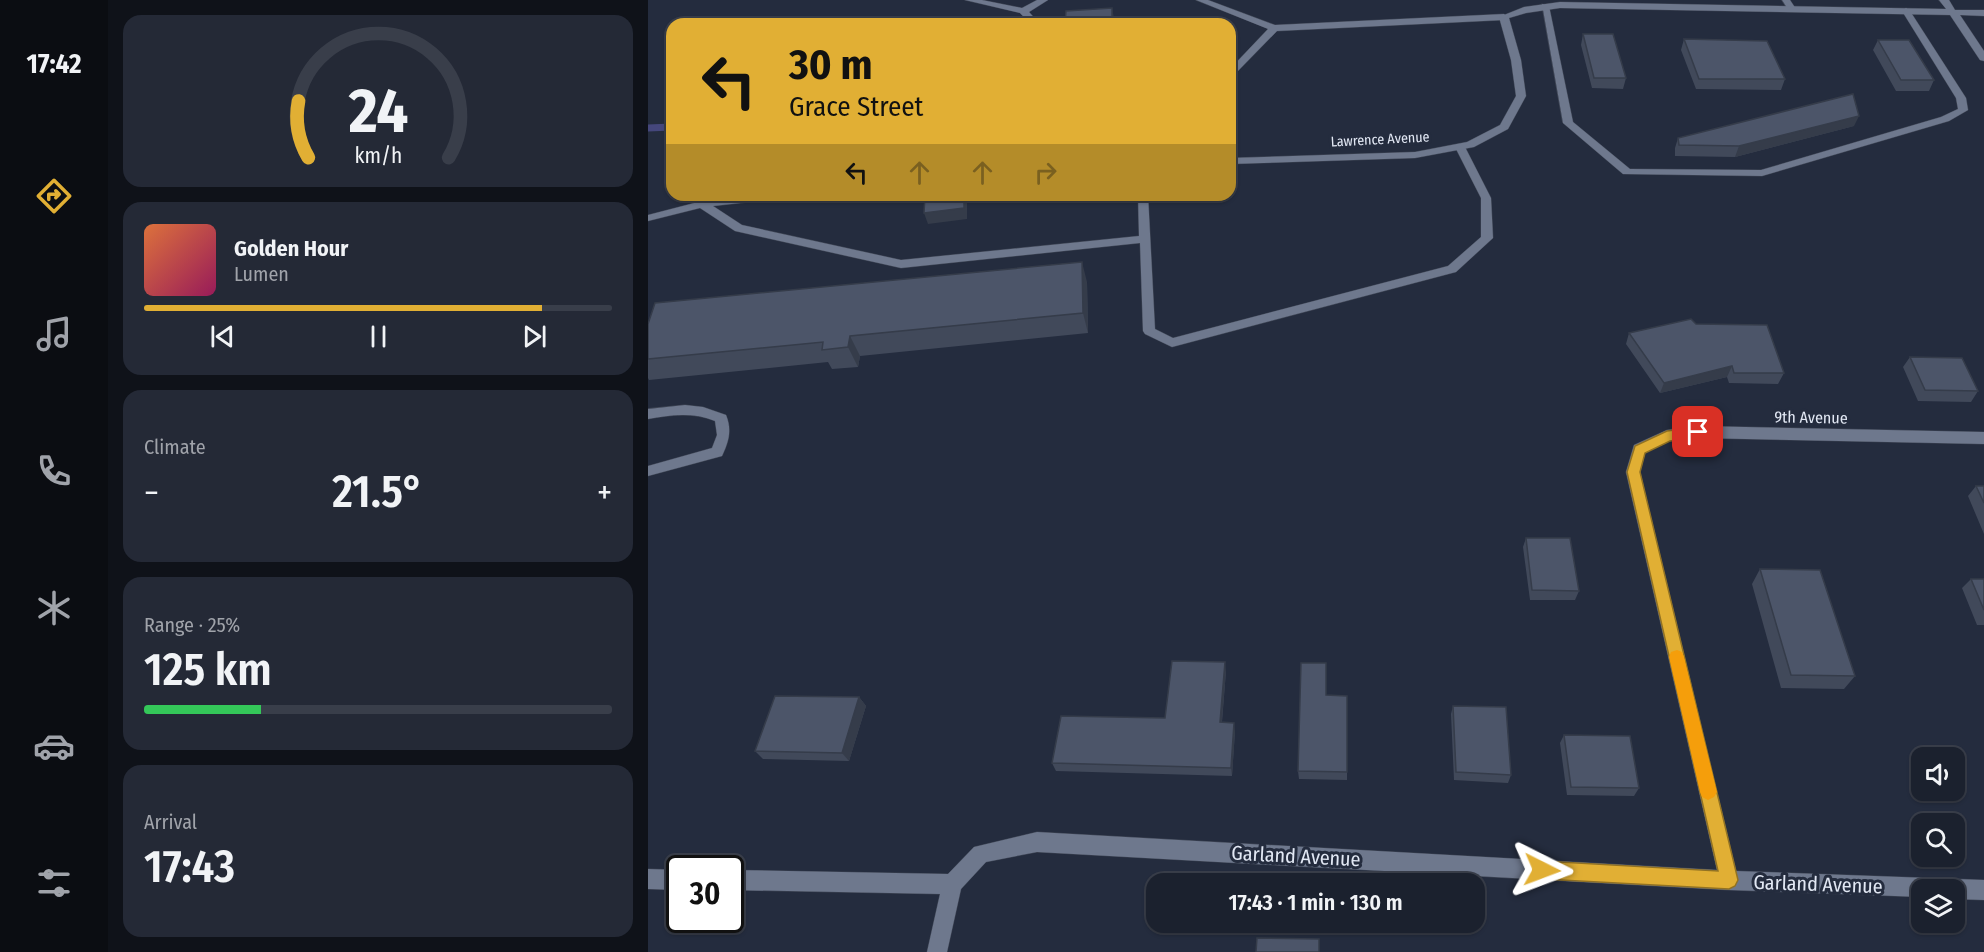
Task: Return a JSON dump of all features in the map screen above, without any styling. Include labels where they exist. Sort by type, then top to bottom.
[{"type":"street","points":[[1944,0],[1984,58]]},
{"type":"street","points":[[1504,17],[1545,6],[1686,4],[1789,5],[1984,13]]},
{"type":"street","name":"Lawrence Avenue","points":[[1236,161],[1414,155],[1470,146],[1504,128],[1521,96],[1516,60],[1504,17]]},
{"type":"street","name":"9th Avenue","points":[[1729,880],[1633,472],[1640,449],[1667,436],[1698,432],[1984,438]]},
{"type":"street","name":"Garland Avenue","points":[[952,884],[981,854],[1037,842],[1729,880],[1984,890]]},
{"type":"street","points":[[648,879],[666,880]]},
{"type":"street","points":[[744,880],[952,884],[937,952]]},
{"type":"lane","points":[[969,0],[1023,10],[1044,0]]},
{"type":"lane","points":[[1200,0],[1274,28],[1504,17]]},
{"type":"lane","points":[[1545,6],[1568,123],[1627,172],[1762,173],[1945,119],[1963,110],[1961,98],[1906,11]]},
{"type":"lane","points":[[1023,10],[1030,18]]},
{"type":"lane","points":[[1236,68],[1274,28]]},
{"type":"lane","points":[[1143,201],[1149,331],[1172,343],[1452,269],[1487,238],[1486,198],[1460,147]]},
{"type":"lane","points":[[648,218],[702,204],[730,201]]},
{"type":"lane","points":[[702,204],[739,228],[901,264],[1145,239]]},
{"type":"lane","points":[[648,414],[675,410],[704,410],[721,418],[724,435],[717,452],[648,471]]},
{"type":"building","points":[[1112,8],[1112,18],[1065,18],[1066,11]]},
{"type":"building","points":[[1583,34],[1613,34],[1626,78],[1594,78]]},
{"type":"building","points":[[1684,39],[1767,41],[1785,79],[1699,79]]},
{"type":"building","points":[[1878,40],[1909,40],[1934,80],[1901,80]]},
{"type":"building","points":[[1853,94],[1859,116],[1739,146],[1679,145],[1678,138]]},
{"type":"building","points":[[925,201],[964,201],[964,208],[924,213]]},
{"type":"building","points":[[1082,262],[1083,313],[850,336],[848,347],[822,350],[823,342],[648,359],[648,324],[655,303]]},
{"type":"building","points":[[1691,319],[1696,324],[1767,325],[1784,373],[1734,373],[1732,366],[1664,383],[1629,333]]},
{"type":"building","points":[[1910,357],[1962,358],[1978,391],[1925,390]]},
{"type":"building","points":[[1976,486],[1984,486],[1984,503]]},
{"type":"building","points":[[1526,538],[1570,538],[1579,591],[1532,590]]},
{"type":"building","points":[[1760,569],[1820,570],[1855,676],[1791,675]]},
{"type":"building","points":[[1971,579],[1984,579],[1984,610]]},
{"type":"building","points":[[1172,661],[1225,662],[1220,722],[1234,723],[1231,768],[1052,763],[1061,716],[1165,718]]},
{"type":"building","points":[[1301,663],[1326,663],[1326,695],[1347,696],[1347,772],[1298,771]]},
{"type":"building","points":[[775,696],[859,697],[842,753],[755,751]]},
{"type":"building","points":[[1453,706],[1506,707],[1511,775],[1456,772]]},
{"type":"building","points":[[1564,735],[1630,736],[1639,788],[1571,787]]},
{"type":"building","points":[[1257,938],[1319,939],[1319,952],[1256,952]]},
{"type":"waterway","points":[[648,128],[666,127]]},
{"type":"slow traffic","points":[[1677,657],[1708,792]]},
{"type":"route","points":[[1542,870],[1729,880],[1633,472],[1640,449],[1667,436],[1698,432]]}]
